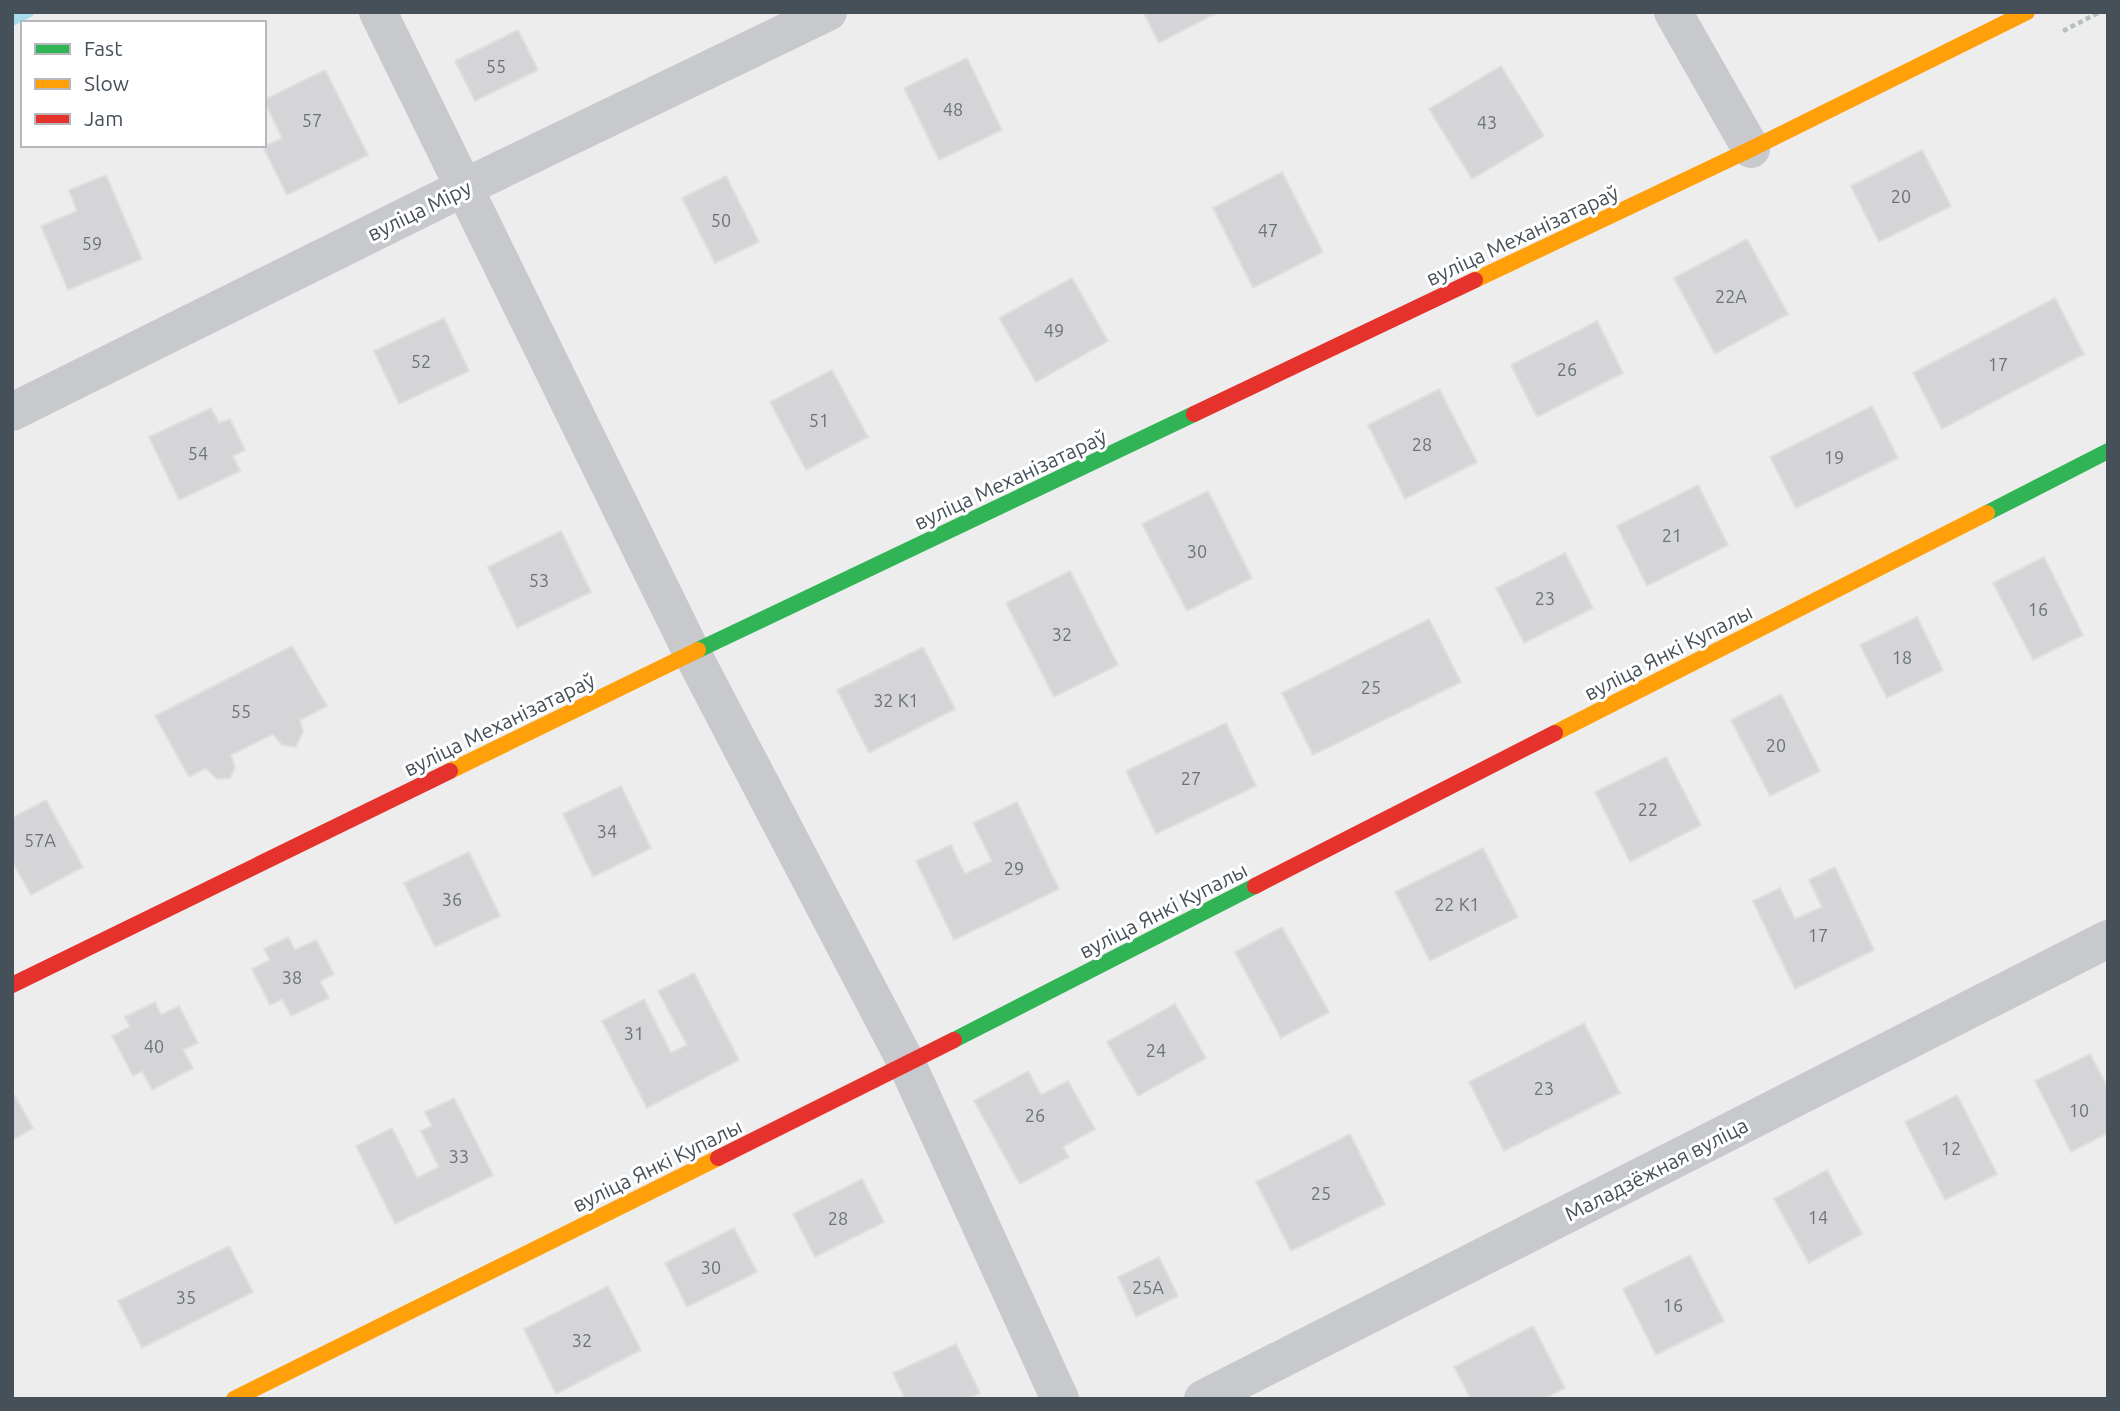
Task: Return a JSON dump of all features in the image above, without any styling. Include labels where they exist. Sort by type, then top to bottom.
[{"type":"street","points":[[378,12],[692,653],[907,1064],[1060,1399]]},
{"type":"street","name":"вуліца Міру","points":[[12,412],[465,187],[828,12]]},
{"type":"street","points":[[1673,12],[1751,149]]},
{"type":"street","name":"вуліца Механізатараў","points":[[12,985],[692,653],[1751,149],[2027,12]]},
{"type":"street","name":"вуліца Янкі Купалы","points":[[234,1399],[907,1064],[2108,451]]},
{"type":"street","name":"Маладзёжная вуліца","points":[[1203,1399],[2108,939]]},
{"type":"building","points":[[1143,12],[1218,12],[1159,43]]},
{"type":"building","points":[[518,30],[538,70],[475,101],[455,61]]},
{"type":"building","points":[[967,58],[1002,130],[939,160],[904,88]]},
{"type":"building","points":[[1501,66],[1544,136],[1472,179],[1429,109]]},
{"type":"building","points":[[325,70],[368,155],[287,195],[263,147],[282,138],[266,99]]},
{"type":"building","points":[[1922,150],[1951,206],[1879,242],[1851,186]]},
{"type":"building","points":[[1282,172],[1323,252],[1253,288],[1213,208]]},
{"type":"building","points":[[106,175],[142,259],[68,290],[41,226],[77,211],[69,190]]},
{"type":"building","points":[[726,176],[759,242],[715,263],[682,198]]},
{"type":"building","points":[[1747,239],[1788,314],[1715,354],[1674,278]]},
{"type":"building","points":[[1072,278],[1108,341],[1036,382],[999,318]]},
{"type":"building","points":[[2055,298],[2084,354],[1942,429],[1913,373]]},
{"type":"building","points":[[444,318],[469,371],[399,404],[374,351]]},
{"type":"building","points":[[1597,321],[1623,373],[1537,417],[1511,365]]},
{"type":"building","points":[[832,370],[868,437],[806,470],[770,402]]},
{"type":"building","points":[[1439,389],[1477,462],[1405,499],[1368,425]]},
{"type":"building","points":[[1872,406],[1898,458],[1796,508],[1770,457]]},
{"type":"building","points":[[211,408],[219,423],[230,419],[245,450],[233,456],[240,471],[179,500],[149,437]]},
{"type":"building","points":[[1698,485],[1728,545],[1647,586],[1617,526]]},
{"type":"building","points":[[1208,491],[1252,578],[1187,611],[1142,524]]},
{"type":"building","points":[[561,531],[591,592],[517,628],[488,567]]},
{"type":"building","points":[[1565,553],[1593,608],[1524,643],[1496,588]]},
{"type":"building","points":[[2044,557],[2083,635],[2033,660],[1993,583]]},
{"type":"building","points":[[1070,571],[1118,665],[1054,697],[1006,603]]},
{"type":"building","points":[[1917,617],[1943,670],[1887,698],[1860,645]]},
{"type":"building","points":[[1429,619],[1461,682],[1313,755],[1282,693]]},
{"type":"building","points":[[292,646],[327,706],[300,720],[303,732],[296,747],[282,745],[273,734],[231,755],[235,768],[230,778],[217,779],[206,768],[189,777],[155,716]]},
{"type":"building","points":[[923,647],[955,709],[869,753],[837,690]]},
{"type":"building","points":[[1781,694],[1820,771],[1770,796],[1731,720]]},
{"type":"building","points":[[1226,723],[1256,786],[1156,834],[1126,771]]},
{"type":"building","points":[[1666,757],[1701,825],[1630,862],[1595,792]]},
{"type":"building","points":[[621,786],[651,848],[593,877],[563,814]]},
{"type":"building","points":[[46,800],[83,867],[31,895],[12,861],[12,818]]},
{"type":"building","points":[[1017,802],[1059,889],[954,940],[916,861],[951,845],[965,874],[992,861],[973,823]]},
{"type":"building","points":[[1483,848],[1518,917],[1430,961],[1395,892]]},
{"type":"building","points":[[469,852],[500,916],[435,947],[404,883]]},
{"type":"building","points":[[1835,867],[1874,950],[1795,989],[1753,901],[1780,888],[1795,919],[1822,907],[1809,880]]},
{"type":"building","points":[[1282,927],[1329,1012],[1281,1038],[1235,952]]},
{"type":"building","points":[[288,937],[295,950],[316,940],[334,974],[320,981],[329,998],[291,1016],[282,999],[270,1005],[252,969],[270,960],[264,949]]},
{"type":"building","points":[[694,973],[739,1060],[647,1108],[602,1021],[644,999],[671,1053],[687,1045],[658,991]]},
{"type":"building","points":[[155,1002],[161,1015],[179,1006],[198,1043],[183,1050],[193,1068],[152,1090],[142,1071],[133,1076],[112,1036],[130,1027],[125,1017]]},
{"type":"building","points":[[1175,1004],[1206,1058],[1138,1096],[1107,1042]]},
{"type":"building","points":[[1584,1023],[1620,1093],[1504,1151],[1469,1082]]},
{"type":"building","points":[[2090,1054],[2108,1088],[2108,1133],[2071,1152],[2035,1081]]},
{"type":"building","points":[[1028,1071],[1041,1095],[1068,1081],[1095,1129],[1063,1147],[1069,1157],[1020,1184],[974,1101]]},
{"type":"building","points":[[1957,1095],[1997,1174],[1945,1200],[1905,1122]]},
{"type":"building","points":[[15,1096],[33,1128],[12,1140],[12,1098]]},
{"type":"building","points":[[454,1098],[493,1175],[395,1224],[356,1146],[392,1128],[417,1178],[439,1167],[421,1131],[432,1126],[425,1112]]},
{"type":"building","points":[[1350,1134],[1385,1204],[1291,1251],[1256,1182]]},
{"type":"building","points":[[1827,1170],[1862,1234],[1809,1263],[1774,1199]]},
{"type":"building","points":[[862,1179],[884,1222],[815,1257],[793,1214]]},
{"type":"building","points":[[734,1228],[757,1272],[687,1307],[665,1263]]},
{"type":"building","points":[[229,1246],[253,1292],[142,1348],[118,1301]]},
{"type":"building","points":[[1690,1255],[1724,1321],[1656,1355],[1623,1289]]},
{"type":"building","points":[[1159,1257],[1178,1296],[1136,1317],[1118,1277]]},
{"type":"building","points":[[608,1286],[641,1350],[556,1394],[524,1329]]},
{"type":"building","points":[[1533,1326],[1565,1388],[1544,1399],[1471,1399],[1454,1367]]},
{"type":"building","points":[[956,1344],[980,1393],[968,1399],[905,1399],[893,1373]]},
{"type":"waterway","points":[[12,20],[28,12]]},
{"type":"traffic: fast","points":[[698,650],[1194,414]]},
{"type":"traffic: fast","points":[[1987,513],[2108,451]]},
{"type":"traffic: fast","points":[[954,1040],[1255,886]]},
{"type":"traffic: slow","points":[[1475,280],[1751,149],[2027,12]]},
{"type":"traffic: slow","points":[[1555,733],[1987,513]]},
{"type":"traffic: slow","points":[[450,771],[698,650]]},
{"type":"traffic: slow","points":[[234,1399],[718,1158]]},
{"type":"traffic: jam","points":[[1194,414],[1475,280]]},
{"type":"traffic: jam","points":[[1255,886],[1555,733]]},
{"type":"traffic: jam","points":[[12,985],[450,771]]},
{"type":"traffic: jam","points":[[718,1158],[954,1040]]}]
